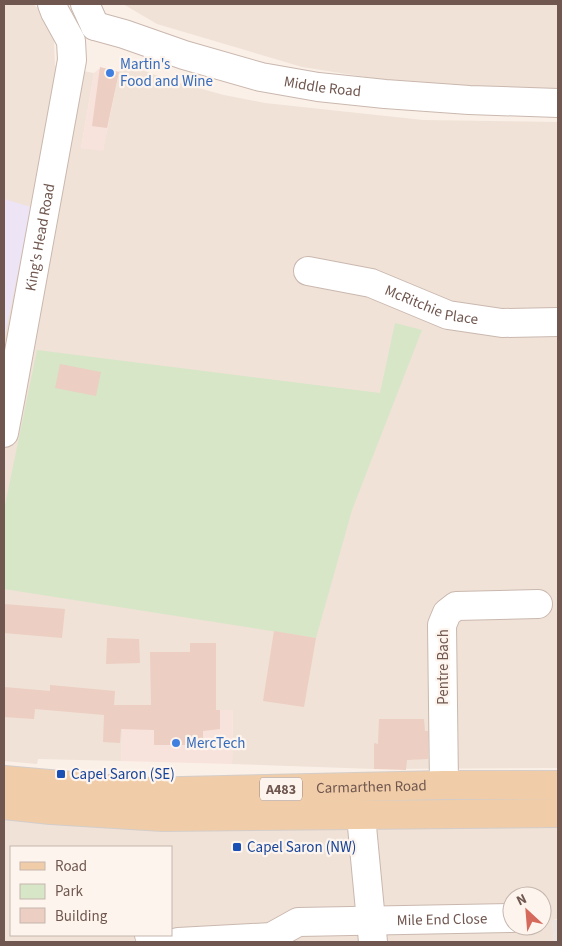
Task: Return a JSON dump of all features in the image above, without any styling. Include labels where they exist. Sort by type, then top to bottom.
[{"type":"main road","name":"Carmarthen Road","points":[[4,780],[140,792],[444,785],[558,785]]},
{"type":"main road","name":"Carmarthen Road","points":[[4,805],[163,817],[558,814]]},
{"type":"street","points":[[52,4],[71,41],[82,38],[90,33],[90,15]]},
{"type":"street","name":"Middle Road","points":[[90,15],[124,34],[184,55],[261,77],[318,87],[385,94],[469,100],[558,102]]},
{"type":"street","name":"King's Head Road","points":[[4,433],[8,395],[72,60],[71,41]]},
{"type":"street","name":"McRitchie Place","points":[[308,271],[371,283],[448,314],[502,323],[558,322]]},
{"type":"street","name":"Pentre Bach","points":[[444,785],[442,625],[447,613],[456,606],[538,604]]},
{"type":"street","points":[[361,816],[372,931]]},
{"type":"street","name":"Mile End Close","points":[[178,942],[271,937],[298,922],[372,931],[502,919]]},
{"type":"shaded area","points":[[4,4],[33,4],[42,12],[54,40],[55,66],[94,73],[81,148],[103,150],[119,72],[123,63],[169,80],[224,95],[265,103],[423,120],[558,122],[558,768],[374,769],[232,764],[233,710],[123,710],[121,761],[38,759],[37,764],[4,761]]},
{"type":"shaded area","points":[[123,4],[558,4],[558,92],[435,88],[302,67],[157,24]]},
{"type":"shaded area","points":[[106,68],[119,72],[103,151],[81,148],[94,73],[99,69]]},
{"type":"shaded area","points":[[4,199],[31,207],[4,341]]},
{"type":"shaded area","points":[[123,710],[233,710],[232,764],[121,761]]},
{"type":"shaded area","points":[[4,817],[558,820],[558,919],[552,920],[554,942],[4,942]]},
{"type":"shaded area","points":[[552,920],[558,920],[558,942],[554,942]]},
{"type":"green space","points":[[395,323],[422,330],[352,510],[316,638],[4,589],[4,510],[37,350],[380,393]]},
{"type":"building","points":[[100,67],[119,72],[107,128],[92,126]]},
{"type":"building","points":[[60,364],[101,372],[96,396],[55,388]]},
{"type":"building","points":[[4,604],[65,609],[62,638],[4,633]]},
{"type":"building","points":[[274,631],[316,638],[304,707],[263,701]]},
{"type":"building","points":[[107,638],[139,639],[140,663],[106,664]]},
{"type":"building","points":[[190,643],[216,643],[216,710],[220,710],[220,729],[203,731],[203,745],[154,745],[154,730],[121,729],[120,743],[103,742],[104,715],[35,709],[34,719],[4,717],[4,687],[50,691],[50,685],[115,691],[114,705],[151,705],[150,652],[190,652]]},
{"type":"building","points":[[379,719],[424,719],[425,731],[428,731],[428,759],[407,760],[406,770],[374,769],[374,743],[378,744]]},
{"type":"place","name":"Martin's Food and Wine","points":[[110,73]]},
{"type":"place","name":"MercTech","points":[[176,743]]},
{"type":"place","name":"Capel Saron (SE)","points":[[61,774]]},
{"type":"place","name":"Capel Saron (NW)","points":[[237,847]]}]
